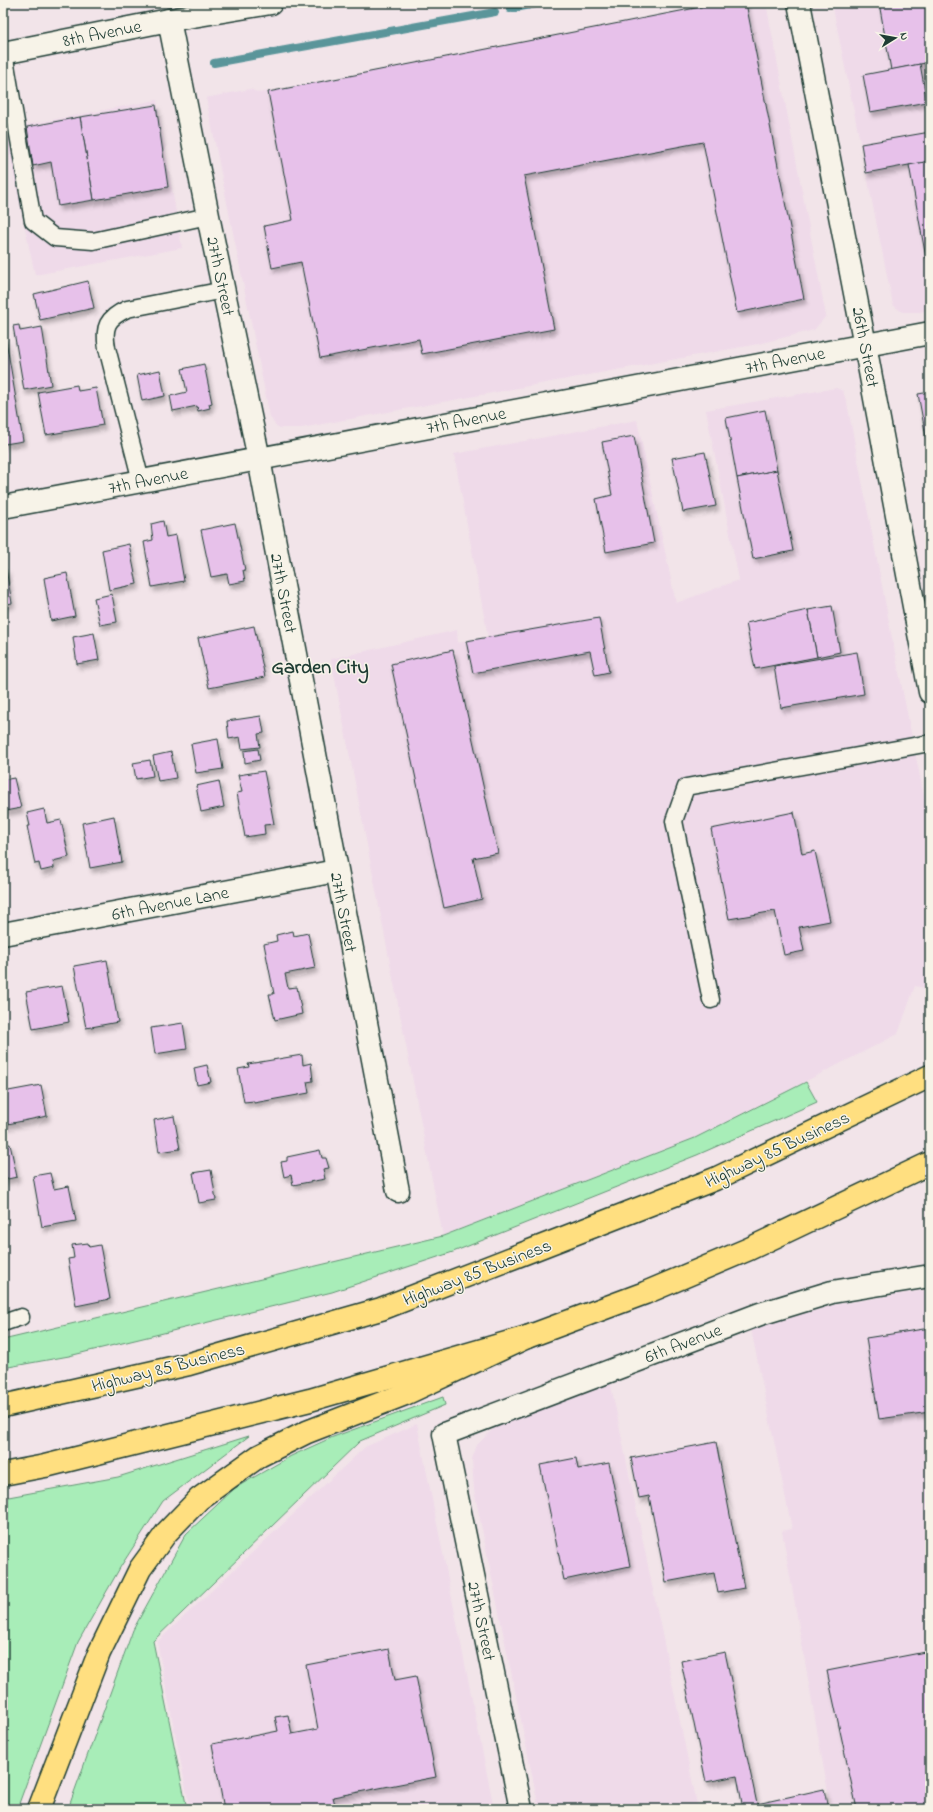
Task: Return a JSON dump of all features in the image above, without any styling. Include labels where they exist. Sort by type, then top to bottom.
[{"type":"main road","name":"Highway 85 Business","points":[[3,1406],[189,1364],[381,1309],[715,1179],[930,1076]]},
{"type":"main road","points":[[3,1474],[45,1466],[310,1400],[527,1337],[645,1293],[749,1248],[930,1163]]},
{"type":"main road","points":[[39,1809],[99,1653],[140,1570],[167,1532],[199,1499],[259,1456],[306,1432],[406,1394],[527,1337]]},
{"type":"street","name":"8th Avenue","points":[[3,53],[169,20],[271,3]]},
{"type":"street","name":"26th Street","points":[[798,3],[866,345],[930,692]]},
{"type":"street","name":"27th Street","points":[[169,20],[259,459],[336,871],[398,1191]]},
{"type":"street","name":"7th Avenue","points":[[3,507],[930,333]]},
{"type":"street","name":"6th Avenue Lane","points":[[3,934],[336,871]]},
{"type":"street","name":"6th Avenue","points":[[444,1434],[760,1314],[832,1292],[930,1276]]},
{"type":"street","name":"27th Street","points":[[444,1434],[520,1809]]},
{"type":"lane","points":[[3,53],[33,221],[38,225],[55,238],[93,241],[208,216]]},
{"type":"lane","points":[[141,482],[107,348],[105,336],[106,324],[117,313],[127,309],[224,290]]},
{"type":"lane","points":[[711,1000],[674,821],[686,787],[930,743]]},
{"type":"lane","points":[[3,1323],[21,1317]]},
{"type":"shaded area","points":[[732,3],[766,3],[826,316],[814,330],[758,344],[301,428],[280,428],[275,425],[270,417],[206,98],[250,89],[259,93]]},
{"type":"shaded area","points":[[832,3],[930,3],[930,310],[920,312],[902,312],[893,305]]},
{"type":"shaded area","points":[[157,100],[182,248],[35,275],[4,129]]},
{"type":"shaded area","points":[[836,388],[843,391],[847,403],[930,826],[930,989],[915,986],[898,1034],[695,1138],[443,1236],[331,659],[457,630],[458,643],[488,637],[454,454],[637,420],[676,603],[739,580],[706,410]]},
{"type":"shaded area","points":[[930,1289],[930,1809],[831,1809],[782,1531],[792,1529],[751,1329],[834,1305]]},
{"type":"shaded area","points":[[610,1381],[698,1809],[539,1809],[474,1490],[472,1459],[477,1445],[496,1426]]},
{"type":"shaded area","points":[[417,1424],[494,1809],[190,1809],[157,1642],[365,1447]]},
{"type":"green space","points":[[806,1082],[817,1102],[697,1155],[453,1252],[332,1292],[69,1356],[3,1368],[3,1340],[443,1236],[695,1138]]},
{"type":"green space","points":[[443,1397],[445,1405],[360,1441],[153,1641],[187,1809],[68,1809],[133,1630],[186,1534],[235,1488],[291,1456],[333,1437]]},
{"type":"green space","points":[[249,1436],[163,1501],[121,1566],[78,1642],[17,1809],[3,1809],[3,1498],[118,1477]]},
{"type":"building","points":[[721,3],[746,3],[804,299],[737,313],[703,142],[524,176],[554,329],[422,354],[419,339],[320,358],[301,262],[272,268],[264,226],[293,220],[268,92]]},
{"type":"building","points":[[879,3],[930,3],[930,62],[891,70]]},
{"type":"building","points":[[920,64],[927,102],[870,112],[863,75]]},
{"type":"building","points":[[156,105],[168,187],[94,200],[80,117]]},
{"type":"building","points":[[80,117],[94,200],[58,206],[51,162],[33,166],[27,127]]},
{"type":"building","points":[[930,132],[930,161],[866,173],[861,144]]},
{"type":"building","points":[[930,161],[930,257],[926,258],[909,165]]},
{"type":"building","points":[[88,281],[94,308],[40,320],[34,294]]},
{"type":"building","points":[[19,325],[20,331],[42,327],[51,385],[24,390],[13,326]]},
{"type":"building","points":[[3,340],[6,340],[23,441],[5,444],[3,434]]},
{"type":"building","points":[[204,364],[212,403],[209,404],[210,408],[198,411],[197,406],[173,411],[170,396],[187,392],[182,369]]},
{"type":"building","points":[[160,370],[165,396],[142,401],[137,375]]},
{"type":"building","points":[[77,385],[78,391],[96,388],[103,425],[46,435],[38,392]]},
{"type":"building","points":[[930,392],[930,458],[918,394]]},
{"type":"building","points":[[765,410],[777,470],[737,478],[726,418]]},
{"type":"building","points":[[634,436],[654,543],[606,552],[596,499],[612,495],[602,442]]},
{"type":"building","points":[[705,452],[716,506],[683,512],[672,458]]},
{"type":"building","points":[[777,470],[793,551],[753,559],[737,478]]},
{"type":"building","points":[[163,521],[166,537],[176,535],[184,581],[152,587],[144,542],[153,540],[151,524]]},
{"type":"building","points":[[235,523],[245,570],[243,570],[245,581],[229,584],[227,574],[211,577],[201,530]]},
{"type":"building","points":[[129,544],[137,584],[109,590],[102,550]]},
{"type":"building","points":[[3,569],[6,569],[12,603],[3,605]]},
{"type":"building","points":[[67,573],[75,616],[51,621],[44,578]]},
{"type":"building","points":[[112,594],[117,622],[100,625],[94,598]]},
{"type":"building","points":[[832,606],[840,652],[817,657],[808,610]]},
{"type":"building","points":[[808,610],[817,657],[755,669],[746,623]]},
{"type":"building","points":[[599,618],[609,672],[595,675],[590,651],[473,673],[466,641]]},
{"type":"building","points":[[254,626],[265,677],[209,688],[198,638]]},
{"type":"building","points":[[94,633],[99,660],[77,664],[73,637]]},
{"type":"building","points":[[453,650],[498,853],[473,858],[482,899],[444,908],[391,664]]},
{"type":"building","points":[[857,652],[864,694],[781,708],[774,666]]},
{"type":"building","points":[[261,716],[264,733],[258,734],[260,747],[242,749],[240,737],[229,739],[227,721]]},
{"type":"building","points":[[218,739],[223,769],[196,773],[191,744]]},
{"type":"building","points":[[258,749],[260,760],[245,763],[244,751]]},
{"type":"building","points":[[171,752],[176,778],[158,781],[153,756]]},
{"type":"building","points":[[150,760],[153,776],[136,779],[133,763]]},
{"type":"building","points":[[264,771],[274,824],[264,825],[265,834],[245,837],[237,793],[242,792],[238,775]]},
{"type":"building","points":[[14,778],[21,808],[5,811],[3,801],[3,780]]},
{"type":"building","points":[[219,781],[224,807],[201,812],[196,786]]},
{"type":"building","points":[[44,809],[47,823],[61,820],[69,857],[53,861],[54,868],[41,871],[39,863],[35,864],[27,826],[30,826],[27,813]]},
{"type":"building","points":[[794,812],[802,854],[815,851],[830,921],[799,927],[804,951],[784,955],[775,911],[729,919],[711,829]]},
{"type":"building","points":[[114,816],[122,862],[90,868],[82,823]]},
{"type":"building","points":[[293,931],[294,936],[308,933],[315,968],[285,974],[288,988],[297,987],[302,1014],[275,1020],[269,994],[274,994],[264,944],[277,941],[276,935]]},
{"type":"building","points":[[107,960],[118,1022],[86,1028],[74,966]]},
{"type":"building","points":[[62,986],[69,1022],[33,1029],[26,992]]},
{"type":"building","points":[[183,1023],[187,1049],[155,1054],[151,1028]]},
{"type":"building","points":[[302,1055],[303,1065],[311,1063],[313,1081],[307,1082],[309,1093],[254,1103],[254,1101],[244,1102],[238,1069],[249,1067],[248,1064]]},
{"type":"building","points":[[207,1065],[211,1082],[197,1085],[194,1068]]},
{"type":"building","points":[[41,1085],[47,1116],[3,1125],[3,1092]]},
{"type":"building","points":[[174,1116],[180,1149],[159,1152],[154,1120]]},
{"type":"building","points":[[10,1144],[17,1177],[3,1180],[3,1145]]},
{"type":"building","points":[[320,1150],[322,1158],[326,1158],[329,1168],[323,1169],[325,1179],[293,1185],[291,1175],[284,1177],[281,1162],[287,1161],[287,1157]]},
{"type":"building","points":[[211,1170],[216,1200],[199,1203],[193,1173]]},
{"type":"building","points":[[50,1173],[54,1189],[69,1186],[76,1221],[42,1227],[33,1176]]},
{"type":"building","points":[[88,1243],[89,1247],[100,1245],[110,1299],[76,1306],[68,1259],[74,1258],[72,1245]]},
{"type":"building","points":[[930,1328],[930,1412],[879,1419],[866,1338]]},
{"type":"building","points":[[716,1442],[744,1588],[718,1593],[714,1573],[666,1582],[649,1496],[639,1498],[631,1458]]},
{"type":"building","points":[[576,1458],[578,1469],[609,1463],[630,1566],[564,1580],[540,1465]]},
{"type":"building","points":[[389,1649],[395,1680],[416,1676],[436,1777],[333,1797],[336,1809],[224,1809],[212,1744],[278,1731],[275,1717],[288,1715],[292,1734],[318,1729],[306,1665]]},
{"type":"building","points":[[930,1651],[930,1809],[857,1809],[827,1671]]},
{"type":"building","points":[[725,1652],[757,1804],[824,1789],[828,1809],[743,1809],[737,1776],[706,1782],[681,1661]]},
{"type":"waterway","points":[[510,9],[541,3]]},
{"type":"waterway","points":[[214,63],[495,12]]},
{"type":"district","name":"Garden City","points":[[320,666]]}]
